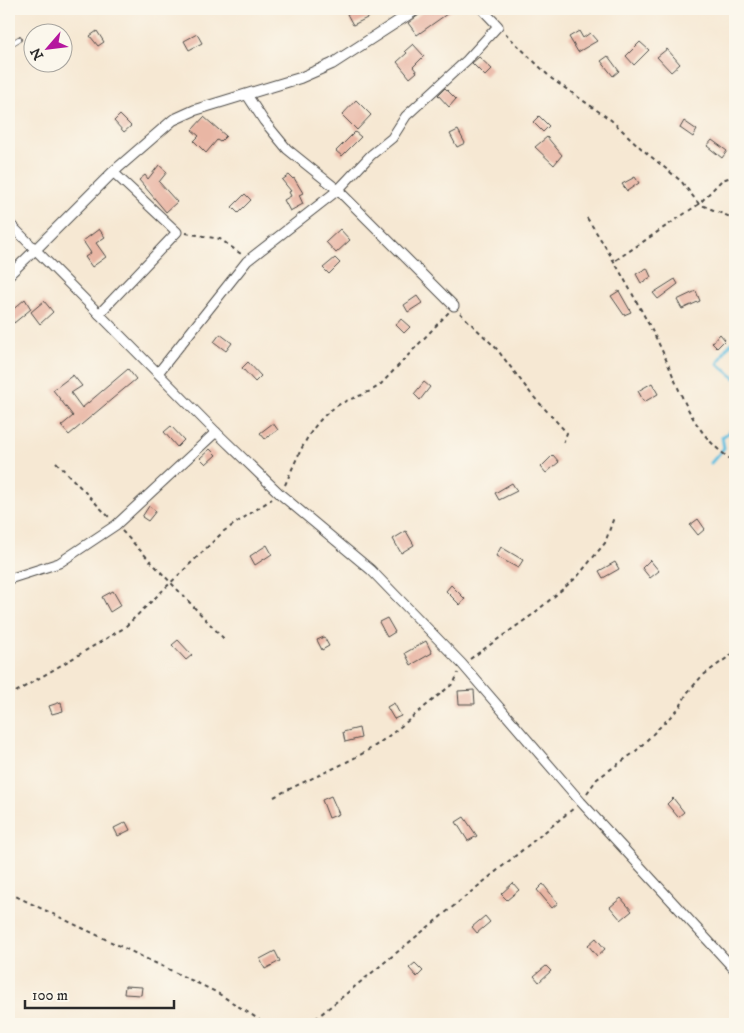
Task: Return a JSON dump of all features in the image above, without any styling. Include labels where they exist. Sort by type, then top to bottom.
[{"type":"street","points":[[9,275],[113,172],[174,120],[195,110],[300,78],[332,64],[417,9]]},
{"type":"street","points":[[158,373],[247,261],[338,190],[371,155],[392,138],[406,116],[467,60],[498,26],[482,9]]},
{"type":"street","points":[[247,94],[264,121],[288,149],[338,190],[454,306]]},
{"type":"street","points":[[99,314],[177,232],[113,172]]},
{"type":"street","points":[[9,223],[280,494],[371,570],[462,664],[581,802],[735,970]]},
{"type":"street","points":[[9,579],[59,563],[116,525],[216,432]]},
{"type":"lane","points":[[9,45],[19,39]]},
{"type":"path","points":[[498,26],[552,79],[612,120],[642,150],[681,181],[699,204],[735,219]]},
{"type":"path","points":[[616,260],[699,204],[722,180],[735,176]]},
{"type":"path","points":[[588,218],[616,260],[666,359],[693,421],[726,456],[735,462]]},
{"type":"path","points":[[177,232],[220,239],[238,251],[247,261]]},
{"type":"path","points":[[9,696],[124,628],[224,531],[280,494],[315,424],[335,407],[371,392],[381,384],[454,306],[496,348],[532,395],[567,433],[562,446]]},
{"type":"path","points":[[56,462],[226,641]]},
{"type":"path","points":[[309,1024],[494,871],[581,802],[597,779],[636,752],[680,708],[687,693],[702,676],[735,652]]},
{"type":"path","points":[[9,893],[216,992],[266,1024]]},
{"type":"building","points":[[357,9],[367,9],[371,16],[353,25],[347,14]]},
{"type":"building","points":[[427,9],[454,9],[417,35],[408,23]]},
{"type":"building","points":[[97,31],[104,42],[98,46],[90,36]]},
{"type":"building","points":[[579,31],[583,38],[590,33],[597,41],[578,52],[569,37]]},
{"type":"building","points":[[197,34],[202,43],[189,50],[184,41]]},
{"type":"building","points":[[640,42],[649,50],[634,65],[626,56]]},
{"type":"building","points":[[413,44],[424,56],[413,67],[417,72],[410,78],[397,62]]},
{"type":"building","points":[[667,49],[680,64],[671,72],[657,57]]},
{"type":"building","points":[[608,56],[619,71],[613,76],[601,61]]},
{"type":"building","points":[[479,57],[492,69],[485,76],[472,63]]},
{"type":"building","points":[[445,88],[456,99],[449,107],[438,95]]},
{"type":"building","points":[[356,100],[371,115],[357,130],[342,115]]},
{"type":"building","points":[[120,115],[131,126],[124,132],[114,121]]},
{"type":"building","points":[[539,116],[549,126],[543,132],[533,122]]},
{"type":"building","points":[[204,117],[226,136],[220,142],[217,140],[206,153],[194,141],[199,136],[192,130]]},
{"type":"building","points":[[684,121],[697,130],[693,137],[680,128]]},
{"type":"building","points":[[458,130],[465,143],[457,147],[450,134]]},
{"type":"building","points":[[355,132],[361,137],[342,156],[336,151]]},
{"type":"building","points":[[547,137],[562,155],[554,165],[535,147]]},
{"type":"building","points":[[712,140],[727,151],[722,158],[707,146]]},
{"type":"building","points":[[159,165],[167,172],[159,182],[177,202],[166,212],[139,180],[145,175],[148,179]]},
{"type":"building","points":[[289,175],[294,178],[303,193],[299,195],[303,204],[290,211],[284,200],[291,196],[289,192],[291,191],[282,180]]},
{"type":"building","points":[[635,177],[639,183],[627,191],[622,184]]},
{"type":"building","points":[[245,194],[251,200],[238,213],[232,207]]},
{"type":"building","points":[[99,229],[105,237],[96,243],[106,257],[92,267],[85,257],[91,253],[83,241]]},
{"type":"building","points":[[340,229],[350,240],[336,253],[326,242]]},
{"type":"building","points":[[335,258],[340,263],[329,274],[323,268]]},
{"type":"building","points":[[647,268],[651,277],[641,283],[636,274]]},
{"type":"building","points":[[675,279],[678,284],[658,299],[653,293]]},
{"type":"building","points":[[619,291],[631,312],[624,315],[611,296]]},
{"type":"building","points":[[696,291],[700,301],[682,309],[677,300]]},
{"type":"building","points":[[417,296],[422,303],[408,312],[404,305]]},
{"type":"building","points":[[25,299],[31,309],[14,323],[9,313]]},
{"type":"building","points":[[44,301],[53,312],[40,324],[31,312]]},
{"type":"building","points":[[401,319],[410,327],[404,333],[396,325]]},
{"type":"building","points":[[220,334],[232,343],[226,351],[214,342]]},
{"type":"building","points":[[720,334],[725,340],[717,348],[712,343]]},
{"type":"building","points":[[248,362],[261,376],[255,382],[242,368]]},
{"type":"building","points":[[128,369],[136,379],[69,435],[61,426],[73,416],[53,390],[73,375],[82,386],[71,393],[82,408]]},
{"type":"building","points":[[424,382],[430,387],[420,400],[414,394]]},
{"type":"building","points":[[652,383],[658,394],[644,402],[638,391]]},
{"type":"building","points":[[273,423],[278,430],[265,439],[260,433]]},
{"type":"building","points":[[171,426],[184,440],[177,447],[164,432]]},
{"type":"building","points":[[210,449],[216,455],[206,464],[200,458]]},
{"type":"building","points":[[553,455],[559,462],[546,473],[541,467]]},
{"type":"building","points":[[512,483],[517,491],[499,500],[495,493]]},
{"type":"building","points":[[149,506],[156,511],[148,521],[142,517]]},
{"type":"building","points":[[698,519],[705,529],[698,535],[690,525]]},
{"type":"building","points":[[406,531],[414,545],[401,553],[393,539]]},
{"type":"building","points":[[267,545],[272,554],[255,565],[250,556]]},
{"type":"building","points":[[501,547],[523,560],[518,568],[496,556]]},
{"type":"building","points":[[650,560],[659,571],[650,578],[642,568]]},
{"type":"building","points":[[615,562],[619,569],[603,578],[599,571]]},
{"type":"building","points":[[451,585],[465,599],[460,605],[446,591]]},
{"type":"building","points":[[113,591],[121,605],[110,612],[102,597]]},
{"type":"building","points":[[387,618],[395,632],[387,637],[379,622]]},
{"type":"building","points":[[324,637],[329,646],[322,650],[317,640]]},
{"type":"building","points":[[178,640],[192,655],[186,660],[172,645]]},
{"type":"building","points":[[426,641],[432,653],[411,665],[405,653]]},
{"type":"building","points":[[474,690],[475,704],[459,704],[458,691]]},
{"type":"building","points":[[61,702],[63,711],[52,714],[49,706]]},
{"type":"building","points":[[394,703],[401,716],[394,719],[387,707]]},
{"type":"building","points":[[359,728],[361,738],[345,742],[343,732]]},
{"type":"building","points":[[331,796],[339,814],[329,818],[322,800]]},
{"type":"building","points":[[673,798],[684,812],[678,817],[667,804]]},
{"type":"building","points":[[464,817],[477,836],[468,841],[456,822]]},
{"type":"building","points":[[126,822],[130,830],[118,836],[114,828]]},
{"type":"building","points":[[513,883],[519,890],[507,900],[501,894]]},
{"type":"building","points":[[543,884],[558,903],[552,908],[537,890]]},
{"type":"building","points":[[621,898],[632,911],[621,920],[610,907]]},
{"type":"building","points":[[485,916],[490,922],[477,933],[472,927]]},
{"type":"building","points":[[596,938],[605,949],[597,956],[588,945]]},
{"type":"building","points":[[275,951],[280,961],[265,969],[260,959]]},
{"type":"building","points":[[415,963],[423,971],[417,977],[409,968]]},
{"type":"building","points":[[546,966],[551,971],[539,982],[534,976]]},
{"type":"building","points":[[125,986],[142,987],[141,995],[124,994]]},
{"type":"waterway","points":[[735,341],[727,347],[718,364],[735,378]]},
{"type":"waterway","points":[[711,463],[724,448],[722,437],[735,428]]}]
